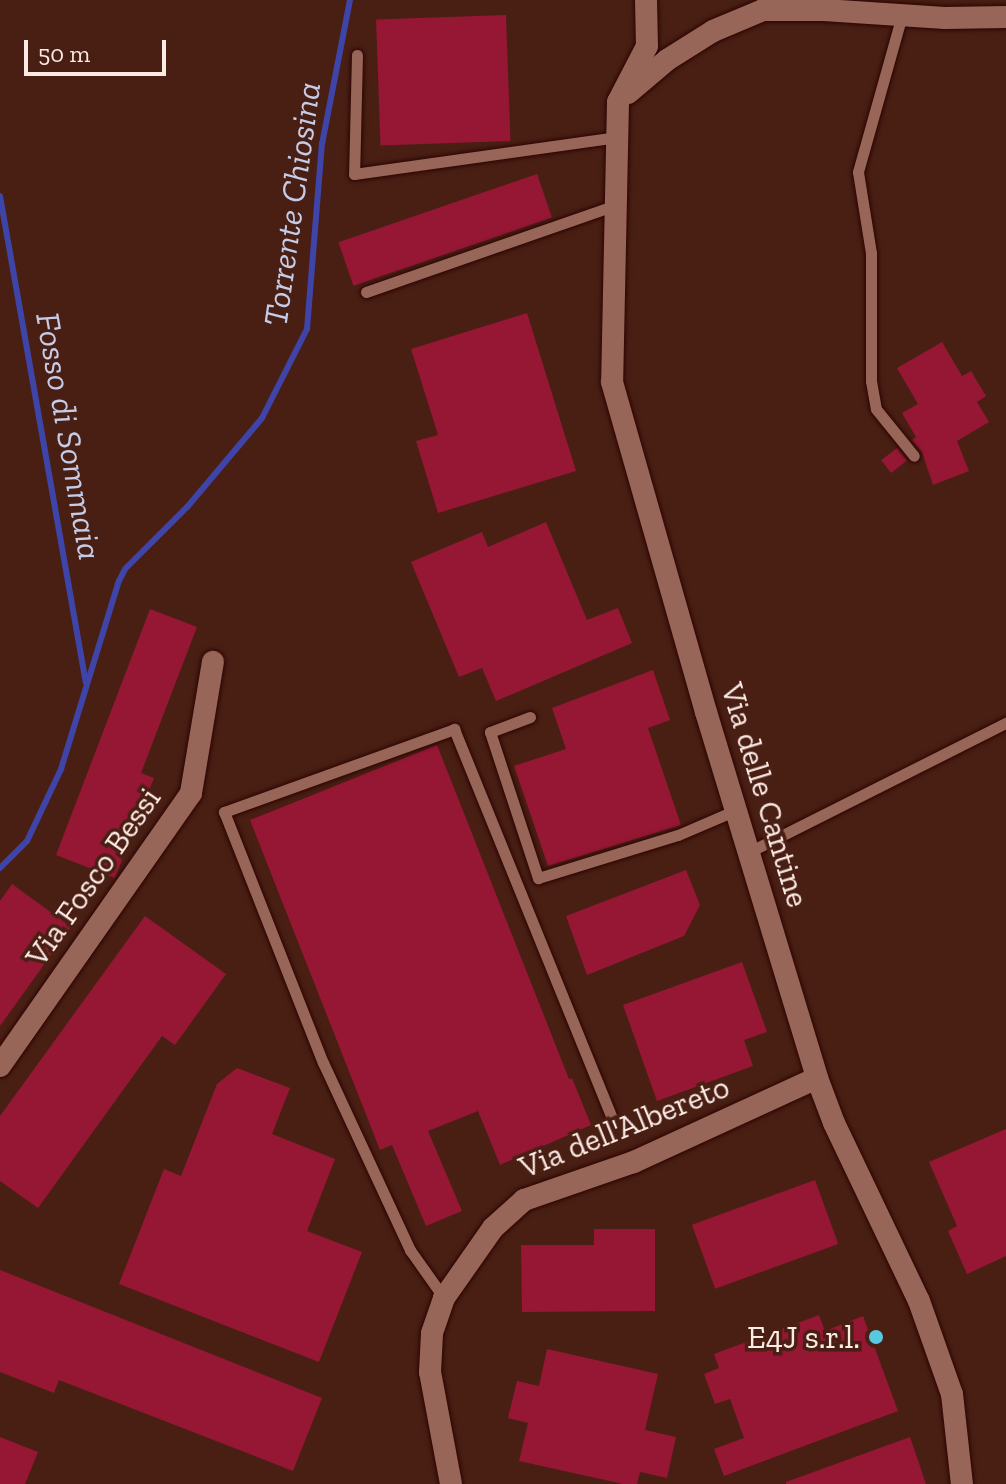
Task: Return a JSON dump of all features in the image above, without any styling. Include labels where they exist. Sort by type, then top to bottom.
[{"type":"street","name":"Via delle Cantine","points":[[646,0],[647,46],[618,102],[612,382],[817,1078],[834,1123],[919,1301],[952,1394],[962,1484]]},
{"type":"street","points":[[618,102],[690,45],[713,31],[763,10],[1006,17]]},
{"type":"street","name":"Via Fosco Bessi","points":[[0,1066],[191,793],[213,662]]},
{"type":"street","name":"Via dell'Albereto","points":[[451,1484],[430,1372],[432,1333],[444,1298],[493,1228],[524,1200],[634,1162],[817,1078]]},
{"type":"lane","points":[[902,15],[858,172],[871,253],[876,409],[914,456]]},
{"type":"lane","points":[[357,55],[354,174],[617,137]]},
{"type":"lane","points":[[366,292],[616,205]]},
{"type":"lane","points":[[530,717],[490,732],[538,878],[678,835],[736,810]]},
{"type":"lane","points":[[749,852],[1006,723]]},
{"type":"lane","points":[[444,1298],[410,1250],[323,1063],[224,812],[454,729],[613,1120]]},
{"type":"building","points":[[506,15],[510,141],[380,145],[376,20]]},
{"type":"building","points":[[537,174],[552,217],[353,286],[338,242]]},
{"type":"building","points":[[527,313],[576,471],[438,513],[416,441],[438,435],[411,349]]},
{"type":"building","points":[[942,342],[962,376],[971,371],[986,396],[977,402],[989,422],[957,441],[969,471],[933,485],[922,452],[912,440],[916,437],[902,413],[918,404],[897,368]]},
{"type":"building","points":[[897,448],[907,461],[891,473],[881,460]]},
{"type":"building","points":[[546,522],[587,620],[618,608],[632,643],[496,701],[482,668],[459,677],[411,562],[482,532],[488,547]]},
{"type":"building","points":[[150,609],[197,627],[141,773],[154,778],[115,878],[56,855]]},
{"type":"building","points":[[653,670],[670,720],[648,728],[681,825],[548,866],[514,766],[566,749],[552,708]]},
{"type":"building","points":[[437,745],[569,1079],[572,1078],[591,1125],[500,1165],[478,1111],[428,1131],[462,1211],[426,1226],[392,1145],[380,1150],[250,820]]},
{"type":"building","points":[[686,870],[700,905],[684,936],[587,975],[566,916]]},
{"type":"building","points":[[12,884],[71,927],[0,1026],[0,901]]},
{"type":"building","points":[[145,916],[226,974],[175,1045],[162,1036],[38,1208],[0,1181],[0,1116]]},
{"type":"building","points":[[742,962],[767,1032],[744,1040],[753,1066],[657,1101],[623,1005]]},
{"type":"building","points":[[237,1068],[290,1088],[272,1134],[335,1159],[307,1231],[362,1252],[319,1362],[119,1284],[164,1169],[181,1176],[217,1084]]},
{"type":"building","points":[[1006,1129],[1006,1256],[967,1274],[948,1231],[957,1226],[929,1162]]},
{"type":"building","points":[[815,1180],[838,1244],[715,1289],[692,1225]]},
{"type":"building","points":[[594,1229],[655,1229],[655,1311],[522,1312],[521,1245],[594,1245]]},
{"type":"building","points":[[0,1270],[322,1398],[293,1471],[59,1380],[54,1393],[0,1372]]},
{"type":"building","points":[[819,1315],[825,1331],[863,1316],[898,1411],[724,1476],[714,1449],[744,1438],[730,1399],[715,1404],[704,1374],[719,1368],[714,1354]]},
{"type":"building","points":[[547,1349],[658,1374],[645,1430],[676,1437],[667,1478],[640,1472],[637,1484],[623,1484],[519,1461],[528,1423],[508,1418],[517,1381],[539,1386]]},
{"type":"building","points":[[0,1437],[38,1452],[25,1484],[0,1484]]},
{"type":"building","points":[[910,1437],[926,1484],[786,1484],[786,1482]]},
{"type":"waterway","name":"Torrente Chiosina","points":[[0,868],[27,841],[61,769],[125,569],[188,506],[262,418],[307,329],[322,144],[350,0]]},
{"type":"waterway","name":"Fosso di Sommaia","points":[[0,196],[86,682]]},
{"type":"place","name":"E4J s.r.l.","points":[[876,1337]]}]
